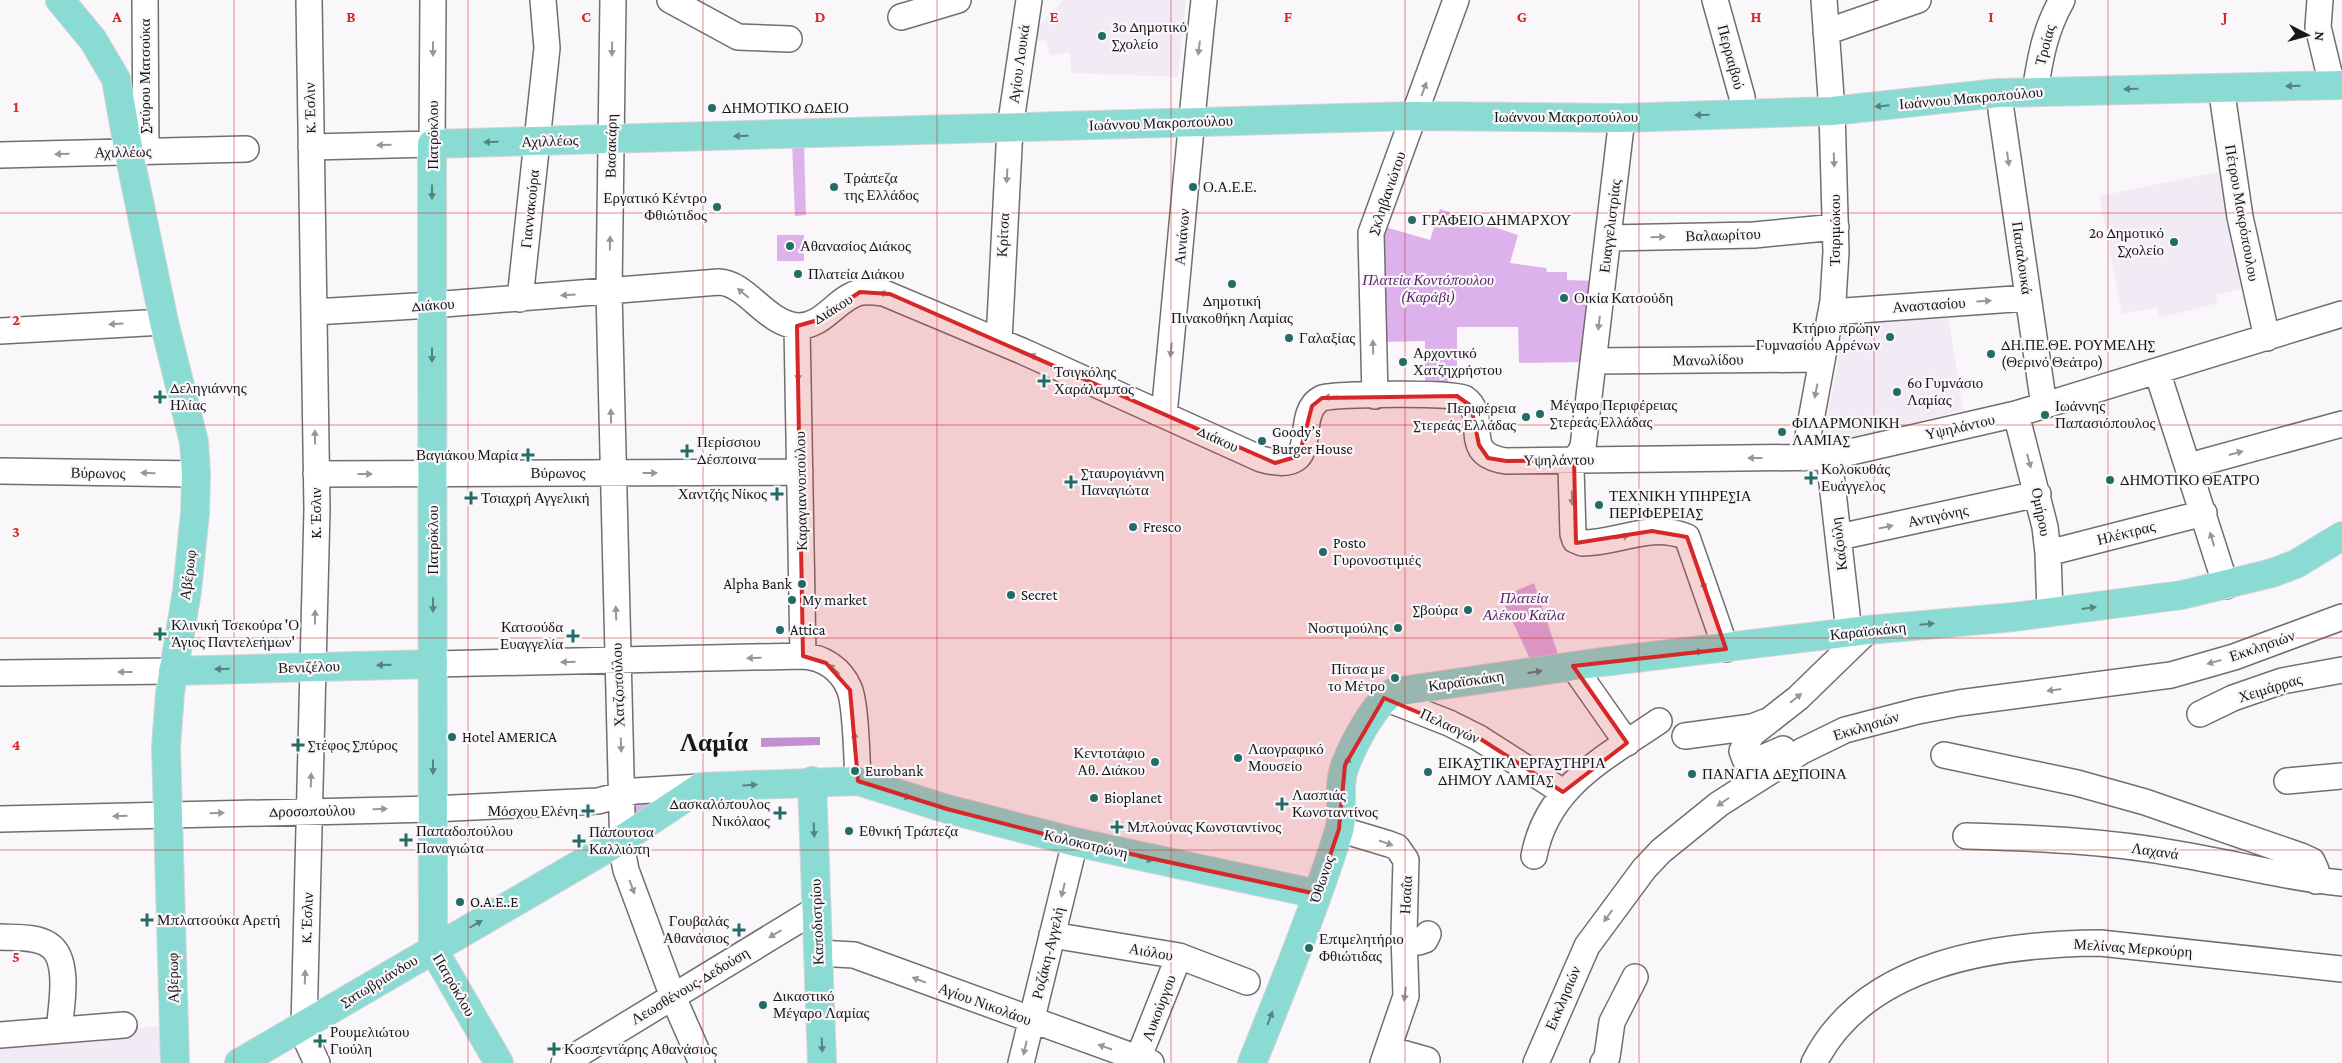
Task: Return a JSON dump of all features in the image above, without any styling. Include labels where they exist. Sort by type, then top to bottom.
[{"type":"main road","name":"Αβέρωφ","points":[[60,0],[93,40],[112,70],[137,152],[164,322],[194,442],[196,474],[195,513],[187,591],[167,716],[175,1063]]},
{"type":"main road","name":"Ιωάννου Μακροπούλου","points":[[790,135],[1414,116],[1622,118],[1832,111],[1998,93],[2337,85]]},
{"type":"main road","name":"Αχιλλέως","points":[[432,144],[790,135]]},
{"type":"main road","name":"Πατρόκλου","points":[[432,144],[433,949],[499,1063]]},
{"type":"main road","name":"Καραϊσκάκη","points":[[1385,698],[1394,692],[1406,689],[1573,666],[1726,649],[1858,631],[2050,613],[2182,595],[2226,586],[2272,573],[2296,564],[2342,536]]},
{"type":"main road","name":"Βενιζέλου","points":[[173,671],[433,664]]},
{"type":"main road","name":"Όθωνος","points":[[1252,1063],[1340,829],[1340,798],[1345,764],[1370,718],[1385,698]]},
{"type":"main road","name":"Κολοκοτρώνη","points":[[701,787],[812,781],[858,781],[947,809],[1075,842],[1317,894]]},
{"type":"main road","name":"Καποδιστρίου","points":[[812,781],[822,1063]]},
{"type":"main road","name":"Σατωβριάνδου","points":[[239,1063],[623,839],[701,787]]},
{"type":"street","name":"Σπύρου Ματσούκα","points":[[137,152],[145,0]]},
{"type":"street","name":"K. Έσλιν","points":[[309,0],[316,474],[314,666],[304,1026],[305,1037],[317,1063]]},
{"type":"street","name":"Πατρόκλου","points":[[432,144],[433,0]]},
{"type":"street","name":"Γιαννακούρα","points":[[520,298],[547,48],[543,0]]},
{"type":"street","name":"Βασακάρη","points":[[609,292],[613,0]]},
{"type":"street","points":[[670,0],[731,35],[755,39],[789,39]]},
{"type":"street","points":[[901,16],[958,0]]},
{"type":"street","name":"Αγίου Λουκά","points":[[1010,128],[1028,0]]},
{"type":"street","name":"Αινιάνων","points":[[1164,414],[1180,261],[1190,122],[1204,0]]},
{"type":"street","name":"Περραιβού","points":[[1715,0],[1742,96],[1744,114]]},
{"type":"street","name":"Τσιριμώκου","points":[[1804,458],[1831,312],[1836,252],[1832,111],[1824,0]]},
{"type":"street","points":[[1826,32],[1918,0]]},
{"type":"street","name":"Τροίας","points":[[2035,92],[2042,44],[2053,16],[2062,0]]},
{"type":"street","points":[[2320,0],[2318,27],[2337,85]]},
{"type":"street","name":"Σκληβανιώτου","points":[[1375,396],[1371,233],[1414,116],[1451,1]]},
{"type":"street","name":"Πέτρου Μακρόπουλου","points":[[2220,88],[2240,217],[2266,338]]},
{"type":"street","name":"Παπαλουκά","points":[[2001,110],[2044,406]]},
{"type":"street","name":"Ευαγγελιστρίας","points":[[1622,118],[1583,447],[1571,468],[1575,540],[1586,543],[1652,530],[1675,532],[1687,537],[1726,649]]},
{"type":"street","name":"Κρίτσα","points":[[999,341],[1010,128]]},
{"type":"street","name":"Αχιλλέως","points":[[311,147],[432,144]]},
{"type":"street","name":"Αχιλλέως","points":[[0,155],[246,149]]},
{"type":"street","name":"Βαλαωρίτου","points":[[1609,238],[1754,235],[1836,227]]},
{"type":"street","name":"Διάκου","points":[[314,312],[432,305],[725,282],[736,287],[772,315],[797,326],[818,320],[855,294],[877,292],[897,297],[1272,462],[1285,463],[1299,456],[1315,402],[1326,397],[1375,396]]},
{"type":"street","name":"Χατζοπούλου","points":[[609,292],[617,662],[623,794],[623,839],[626,870],[673,997],[702,1063]]},
{"type":"street","name":"Αναστασίου","points":[[1831,312],[2028,298]]},
{"type":"street","name":"Υψηλάντου","points":[[1375,396],[1452,395],[1464,398],[1471,406],[1475,417],[1480,449],[1488,458],[1506,461],[1829,457],[2016,414],[2342,314]]},
{"type":"street","points":[[0,331],[164,322]]},
{"type":"street","name":"Καραγιαννοπούλου","points":[[797,326],[803,656]]},
{"type":"street","name":"Μανωλίδου","points":[[1594,361],[1822,359]]},
{"type":"street","points":[[2157,372],[2189,466],[2226,586]]},
{"type":"street","name":"Ομήρου","points":[[2016,414],[2038,494],[2048,553],[2050,613]]},
{"type":"street","points":[[2189,466],[2342,424]]},
{"type":"street","name":"Καζούλη","points":[[1829,457],[1838,537],[1858,631]]},
{"type":"street","name":"Βύρωνος","points":[[0,471],[196,474]]},
{"type":"street","name":"Βύρωνος","points":[[316,474],[800,472]]},
{"type":"street","name":"Αντιγόνης","points":[[1838,537],[2038,494]]},
{"type":"street","name":"Ηλέκτρας","points":[[2048,553],[2204,513]]},
{"type":"street","name":"Εκκλησιών","points":[[1536,1063],[1586,946],[1652,860],[1719,804],[1779,765],[1826,738],[1845,730],[1894,716],[1959,703],[2171,675],[2234,657],[2342,617]]},
{"type":"street","points":[[1826,738],[1793,744],[1753,762],[1746,760],[1743,755],[1744,746],[1752,734],[1798,698],[1858,631]]},
{"type":"street","name":"Βενιζέλου","points":[[433,664],[617,662],[803,656],[826,662],[842,677],[850,690],[858,781]]},
{"type":"street","points":[[1573,666],[1627,743]]},
{"type":"street","name":"Χειμάρρας","points":[[2200,714],[2233,698],[2282,681],[2342,670]]},
{"type":"street","name":"Βενιζέλου","points":[[0,673],[173,671]]},
{"type":"street","name":"Πελασγών","points":[[1385,698],[1443,720],[1479,738],[1563,792]]},
{"type":"street","points":[[1534,856],[1540,830],[1563,792],[1659,721]]},
{"type":"street","points":[[1684,736],[1752,727],[1765,722]]},
{"type":"street","points":[[1944,755],[2061,779],[2145,802],[2312,861],[2316,870],[2316,881]]},
{"type":"street","points":[[2287,781],[2342,776]]},
{"type":"street","name":"Δροσοπούλου","points":[[0,819],[310,810],[433,809],[598,801],[635,791],[701,787]]},
{"type":"street","name":"Ησαΐα","points":[[1340,829],[1389,844],[1403,853],[1408,869],[1416,935],[1406,996],[1385,1056]]},
{"type":"street","name":"Λαχανά","points":[[1966,836],[2099,843],[2177,854],[2316,881],[2342,883]]},
{"type":"street","name":"Ροζάκη-Αγγελή","points":[[1021,1063],[1075,842]]},
{"type":"street","name":"Λεωσθένους-Δεδούση","points":[[564,1063],[817,909]]},
{"type":"street","name":"Αιόλου","points":[[1052,935],[1179,956],[1248,982]]},
{"type":"street","points":[[0,937],[34,939],[50,945],[60,958],[63,980],[59,1030]]},
{"type":"street","name":"Μελίνας Μερκούρη","points":[[1814,1063],[1824,1046],[1844,1020],[1877,993],[1896,981],[1924,970],[2002,951],[2047,944],[2100,943],[2342,969]]},
{"type":"street","name":"Αγίου Νικολάου","points":[[818,953],[854,955],[1145,1061]]},
{"type":"street","name":"Λυκούργου","points":[[1145,1061],[1179,956]]},
{"type":"street","points":[[1603,1063],[1607,1057],[1616,1012],[1635,977]]},
{"type":"street","points":[[0,1035],[124,1025]]},
{"type":"street","points":[[1385,1056],[1426,1061]]},
{"type":"highlighted area","points":[[860,292],[890,294],[1275,463],[1299,456],[1312,406],[1322,398],[1457,396],[1471,406],[1479,445],[1488,458],[1506,461],[1574,460],[1576,543],[1652,531],[1687,537],[1726,649],[1573,666],[1627,743],[1563,792],[1479,738],[1384,698],[1345,765],[1339,829],[1317,894],[1075,842],[947,809],[858,781],[850,690],[826,663],[803,656],[797,326],[818,320]]},
{"type":"shaded area","name":"3ο Δημοτικό Σχολείο","points":[[1063,0],[1186,0],[1178,77],[1071,73],[1070,53],[1050,55],[1045,40],[1021,44]]},
{"type":"shaded area","name":"2ο Δημοτικό Σχολείο","points":[[2226,170],[2249,287],[2216,295],[2218,303],[2159,318],[2157,307],[2122,314],[2099,196]]},
{"type":"shaded area","name":"6ο Γυμνάσιο Λαμίας","points":[[1948,314],[1963,410],[1825,446],[1823,436],[1836,374],[1844,318]]},
{"type":"shaded area","points":[[820,737],[820,745],[761,747],[761,738]]},
{"type":"shaded area","points":[[163,1026],[163,1063],[0,1063],[0,1040]]},
{"type":"green space","points":[[792,143],[804,143],[806,215],[795,216]]},
{"type":"green space","name":"Πλατεία Κοντόπουλου (Καράβι)","points":[[1440,209],[1518,235],[1510,263],[1546,268],[1547,272],[1567,272],[1567,280],[1597,281],[1588,362],[1519,363],[1518,327],[1457,327],[1457,377],[1448,377],[1448,387],[1425,387],[1425,341],[1381,342],[1379,261],[1385,227],[1430,240]]},
{"type":"green space","points":[[777,235],[804,235],[804,261],[777,261]]},
{"type":"green space","name":"Πλατεία Αλέκου Καΐλα","points":[[1534,583],[1560,660],[1532,663],[1501,597]]},
{"type":"green space","points":[[663,798],[635,814],[634,799]]},
{"type":"place","name":"3ο Δημοτικό Σχολείο","points":[[1102,36]]},
{"type":"place","name":"ΔΗΜΟΤΙΚΟ ΩΔΕΙΟ","points":[[712,108]]},
{"type":"place","name":"Τράπεζα της Ελλάδος","points":[[834,187]]},
{"type":"place","name":"Ο.Α.Ε.Ε.","points":[[1193,187]]},
{"type":"place","name":"Εργατικό Κέντρο Φθιώτιδος","points":[[717,207]]},
{"type":"place","name":"ΓΡΑΦΕΙΟ ΔΗΜΑΡΧΟΥ","points":[[1412,220]]},
{"type":"place","name":"2ο Δημοτικό Σχολείο","points":[[2174,242]]},
{"type":"place","name":"Αθανασίος Διάκος","points":[[790,246]]},
{"type":"place","name":"Πλατεία Διάκου","points":[[798,274]]},
{"type":"place","name":"Δημοτική Πινακοθήκη Λαμίας","points":[[1232,284]]},
{"type":"place","name":"Οικία Κατσούδη","points":[[1564,298]]},
{"type":"place","name":"Κτήριο πρώην Γυμνασίου Αρρένων","points":[[1890,337]]},
{"type":"place","name":"Γαλαξίας","points":[[1289,338]]},
{"type":"place","name":"ΔΗ.ΠΕ.ΘΕ. ΡΟΥΜΕΛΗΣ (Θερινό Θεάτρο)","points":[[1991,354]]},
{"type":"place","name":"Αρχοντικό Χατζηχρήστου","points":[[1403,362]]},
{"type":"place","name":"Τσιγκόλης Χαράλαμπος","points":[[1044,381]]},
{"type":"place","name":"6ο Γυμνάσιο Λαμίας","points":[[1897,392]]},
{"type":"place","name":"Δεληγιάννης Ηλίας","points":[[160,397]]},
{"type":"place","name":"Μέγαρο Περιφέρειας Στερεάς Ελλάδας","points":[[1540,414]]},
{"type":"place","name":"Ιωάννης Παπασιόπουλος","points":[[2045,415]]},
{"type":"place","name":"Περιφέρεια Στερεάς Ελλάδας","points":[[1526,417]]},
{"type":"place","name":"ΦΙΛΑΡΜΟΝΙΚΗ ΛΑΜΙΑΣ","points":[[1782,432]]},
{"type":"place","name":"Goody’s Burger House","points":[[1262,441]]},
{"type":"place","name":"Περίσσιου Δέσποινα","points":[[687,451]]},
{"type":"place","name":"Βαγιάκου Μαρία","points":[[528,455]]},
{"type":"place","name":"Κολοκυθάς Ευάγγελος","points":[[1811,478]]},
{"type":"place","name":"ΔΗΜΟΤΙΚΟ ΘΕΑΤΡΟ","points":[[2110,480]]},
{"type":"place","name":"Σταυρογιάννη Παναγιώτα","points":[[1071,482]]},
{"type":"place","name":"Χαντζής Νίκος","points":[[777,494]]},
{"type":"place","name":"Τσιαχρή Αγγελική","points":[[471,498]]},
{"type":"place","name":"ΤΕΧΝΙΚΗ ΥΠΗΡΕΣΙΑ ΠΕΡΙΦΕΡΕΙΑΣ","points":[[1599,505]]},
{"type":"place","name":"Fresco","points":[[1133,527]]},
{"type":"place","name":"Posto Γυρονοστιμιές","points":[[1323,552]]},
{"type":"place","name":"Alpha Bank","points":[[802,584]]},
{"type":"place","name":"Secret","points":[[1011,595]]},
{"type":"place","name":"My market","points":[[792,600]]},
{"type":"place","name":"Σβούρα","points":[[1468,610]]},
{"type":"place","name":"Νοστιμούλης","points":[[1398,628]]},
{"type":"place","name":"Attica","points":[[780,630]]},
{"type":"place","name":"Κλινική Τσεκούρα 'Ο Άγιος Παντελεήμων'","points":[[160,634]]},
{"type":"place","name":"Κατσούδα Ευαγγελία","points":[[573,636]]},
{"type":"place","name":"Πίτσα με το Μέτρο","points":[[1395,678]]},
{"type":"place","name":"Hotel AMERICA","points":[[452,737]]},
{"type":"place","name":"Στέφος Σπύρος","points":[[298,745]]},
{"type":"place","name":"Λαογραφικό Μουσείο","points":[[1238,758]]},
{"type":"place","name":"Κεντοτάφιο Αθ. Διάκου","points":[[1155,762]]},
{"type":"place","name":"Eurobank","points":[[855,771]]},
{"type":"place","name":"ΕΙΚΑΣΤΙΚΑ ΕΡΓΑΣΤΗΡΙΑ ΔΗΜΟΥ ΛΑΜΙΑΣ","points":[[1428,772]]},
{"type":"place","name":"ΠΑΝΑΓΙΑ ΔΕΣΠΟΙΝΑ","points":[[1692,774]]},
{"type":"place","name":"Bioplanet","points":[[1094,798]]},
{"type":"place","name":"Λασπιάς Κωνσταντίνος","points":[[1282,804]]},
{"type":"place","name":"Μόσχου Ελένη","points":[[588,811]]},
{"type":"place","name":"Δασκαλόπουλος Νικόλαος","points":[[780,813]]},
{"type":"place","name":"Μπλούνας Κωνσταντίνος","points":[[1117,827]]},
{"type":"place","name":"Εθνική Τράπεζα","points":[[849,831]]},
{"type":"place","name":"Παπαδοπούλου Παναγιώτα","points":[[406,840]]},
{"type":"place","name":"Πάπουτσα Καλλιόπη","points":[[579,841]]},
{"type":"place","name":"O.A.E..E","points":[[460,902]]},
{"type":"place","name":"Μπλατσούκα Αρετή","points":[[147,920]]},
{"type":"place","name":"Γουβαλάς Αθανάσιος","points":[[739,930]]},
{"type":"place","name":"Επιμελητήριο Φθιώτιδας","points":[[1309,948]]},
{"type":"place","name":"Δικαστικό Μέγαρο Λαμίας","points":[[763,1005]]},
{"type":"place","name":"Ρουμελιώτου Γιούλη","points":[[320,1041]]},
{"type":"place","name":"Κοσπεντάρης Αθανάσιος","points":[[554,1049]]},
{"type":"district","name":"Λαμία","points":[[714,742]]}]
